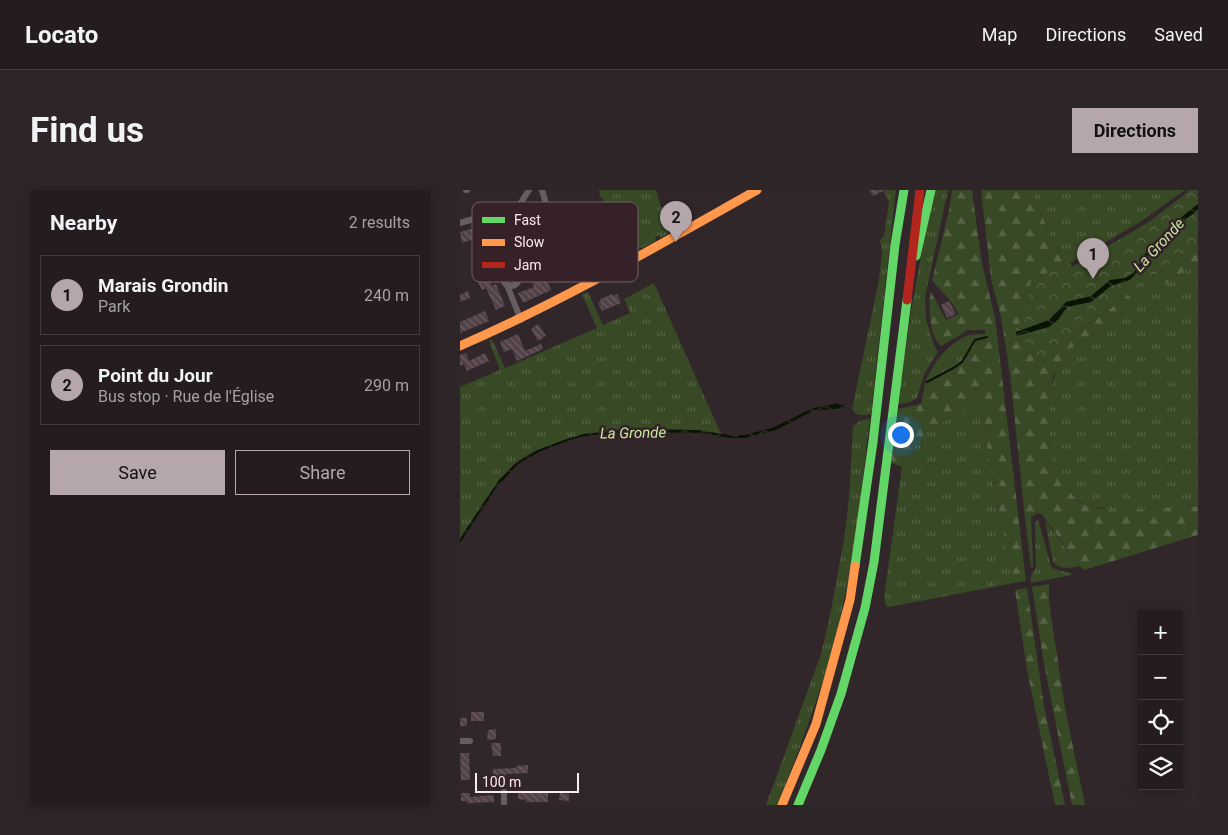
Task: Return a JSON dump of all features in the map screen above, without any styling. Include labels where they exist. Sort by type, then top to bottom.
[{"type":"main road","points":[[638,257],[757,190]]},
{"type":"main road","points":[[782,805],[816,724],[850,600],[873,442],[895,245],[899,190]]},
{"type":"main road","points":[[895,245],[904,190]]},
{"type":"main road","points":[[798,805],[829,731],[853,653],[871,578],[887,444],[912,273],[920,190]]},
{"type":"main road","points":[[912,273],[931,190]]},
{"type":"main road","points":[[460,346],[521,320],[591,282]]},
{"type":"street","points":[[522,202],[529,190]]},
{"type":"street","points":[[542,190],[546,202]]},
{"type":"street","points":[[460,223],[472,219]]},
{"type":"street","points":[[507,285],[521,320]]},
{"type":"street","points":[[460,741],[470,741]]},
{"type":"street","points":[[504,792],[504,805]]},
{"type":"green space","points":[[599,190],[656,190],[669,233],[661,238],[659,235],[655,238],[656,241],[638,249],[638,202],[603,202],[603,198],[600,197]]},
{"type":"green space","points":[[883,190],[896,190],[871,414],[860,415],[852,409],[879,280],[882,252],[880,240],[884,236],[889,202]]},
{"type":"green space","points":[[933,190],[948,190],[925,297],[926,319],[938,352],[924,374],[917,398],[908,403],[898,404],[911,311]]},
{"type":"green space","points":[[952,190],[972,190],[982,264],[995,317],[1026,581],[1014,583],[989,462],[981,399],[928,431],[902,467],[891,463],[898,409],[921,404],[925,384],[964,364],[976,342],[985,340],[985,330],[968,330],[941,346],[932,328],[930,290],[946,320],[959,314],[949,299],[932,281]]},
{"type":"green space","points":[[981,190],[1030,190],[1065,266],[1036,278],[1029,287],[1028,315],[1016,327],[1017,337],[1027,343],[1032,349],[1036,369],[1069,339],[1198,244],[1198,262],[1067,351],[1053,376],[1050,401],[1049,443],[1054,470],[1066,489],[1081,503],[1101,509],[1132,510],[1198,506],[1198,535],[1084,570],[1077,564],[1042,514],[1037,513],[1025,518],[1010,374],[1001,317],[991,279]]},
{"type":"green space","points":[[1030,190],[1185,190],[1140,222],[1065,266]]},
{"type":"green space","points":[[1190,190],[1198,190],[1198,244],[1069,339],[1036,369],[1032,349],[1027,343],[1016,337],[1016,327],[1026,319],[1029,287],[1032,280],[1070,263],[1072,267],[1149,222]]},
{"type":"green space","points":[[1198,262],[1198,506],[1124,510],[1095,507],[1081,502],[1059,480],[1052,464],[1049,436],[1050,397],[1061,360],[1067,351]]},
{"type":"green space","points":[[654,283],[721,434],[657,429],[613,430],[571,438],[542,448],[521,459],[509,470],[486,498],[460,539],[460,387],[500,370],[489,341],[492,339],[505,368],[597,328],[582,294],[588,292],[603,325],[630,313],[624,299]]},
{"type":"green space","points":[[985,334],[985,340],[976,342],[964,364],[925,384],[936,362],[948,348],[969,335]]},
{"type":"green space","points":[[981,399],[989,462],[1014,583],[889,607],[886,606],[884,597],[902,467],[928,431]]},
{"type":"green space","points":[[870,418],[851,562],[836,635],[814,709],[777,805],[766,805],[821,654],[829,620],[844,540],[849,498],[853,426],[860,421]]},
{"type":"green space","points":[[1031,517],[1033,567],[1031,567],[1025,518]]},
{"type":"green space","points":[[1038,519],[1051,566],[1054,569],[1072,575],[1031,583],[1031,576],[1036,568],[1035,523]]},
{"type":"green space","points":[[1045,520],[1079,566],[1062,567],[1053,562]]},
{"type":"green space","points":[[1049,584],[1049,602],[1065,708],[1085,805],[1072,805],[1044,664],[1032,587]]},
{"type":"green space","points":[[1027,588],[1044,706],[1065,805],[1055,805],[1027,670],[1015,590]]},
{"type":"water","points":[[1198,204],[1198,210],[1175,228],[1149,255],[1141,269],[1128,281],[1111,286],[1091,302],[1067,307],[1058,320],[1049,327],[1017,336],[1016,332],[1049,320],[1066,302],[1091,296],[1110,280],[1129,276],[1136,270],[1145,254],[1169,227]]},
{"type":"water","points":[[839,403],[839,405],[844,405],[845,408],[813,411],[776,430],[745,438],[730,438],[701,433],[636,432],[585,436],[570,440],[539,452],[518,464],[496,488],[460,543],[463,534],[499,480],[516,463],[538,450],[564,440],[583,434],[635,429],[698,430],[729,435],[744,435],[772,428],[813,408]]},
{"type":"building","points":[[869,190],[885,190],[873,196]]},
{"type":"building","points":[[472,229],[472,240],[462,243],[460,232]]},
{"type":"building","points":[[478,282],[490,282],[492,286],[496,284],[505,306],[496,310],[486,288],[482,290]]},
{"type":"building","points":[[532,282],[547,282],[551,290],[523,303],[518,293],[534,287]]},
{"type":"building","points":[[468,291],[470,298],[460,302],[460,295]]},
{"type":"building","points":[[613,294],[613,296],[617,294],[621,303],[602,311],[598,303],[601,301],[600,299]]},
{"type":"building","points":[[949,301],[956,314],[947,318],[941,305]]},
{"type":"building","points":[[485,311],[489,321],[460,333],[460,322]]},
{"type":"building","points":[[538,324],[546,336],[538,341],[531,329]]},
{"type":"building","points":[[518,334],[525,351],[541,344],[543,349],[517,361],[512,349],[504,352],[500,342]]},
{"type":"building","points":[[466,353],[469,361],[485,353],[489,361],[467,371],[464,364],[460,366],[460,355]]},
{"type":"building","points":[[471,712],[484,712],[484,721],[471,721]]},
{"type":"building","points":[[460,718],[467,718],[467,726],[460,726]]},
{"type":"building","points":[[496,729],[496,739],[487,740],[488,730]]},
{"type":"building","points":[[491,743],[501,743],[501,756],[493,756]]},
{"type":"building","points":[[460,753],[469,753],[470,780],[461,780]]},
{"type":"building","points":[[528,765],[528,773],[506,774],[506,777],[493,777],[493,769],[516,768],[516,766]]},
{"type":"building","points":[[548,791],[548,802],[526,802],[526,800],[518,799],[518,792]]},
{"type":"building","points":[[461,793],[470,793],[470,797],[494,795],[494,802],[470,803],[470,805],[466,801],[461,801]]},
{"type":"building","points":[[560,793],[569,794],[569,801],[559,800]]},
{"type":"waterway","name":"La Gronde","points":[[927,382],[962,362],[975,340],[987,337]]},
{"type":"traffic: fast","points":[[855,566],[873,442],[895,245],[904,190]]},
{"type":"traffic: fast","points":[[916,256],[931,190]]},
{"type":"traffic: fast","points":[[798,805],[821,750],[841,694],[865,608],[874,562],[907,300]]},
{"type":"traffic: slow","points":[[638,257],[757,190]]},
{"type":"traffic: slow","points":[[460,346],[498,329],[590,282]]},
{"type":"traffic: slow","points":[[782,805],[816,724],[850,600],[855,566]]},
{"type":"traffic: jam","points":[[907,300],[920,190]]},
{"type":"place","name":"Point du Jour","points":[[676,242]]},
{"type":"place","name":"Marais Grondin","points":[[1093,279]]}]
